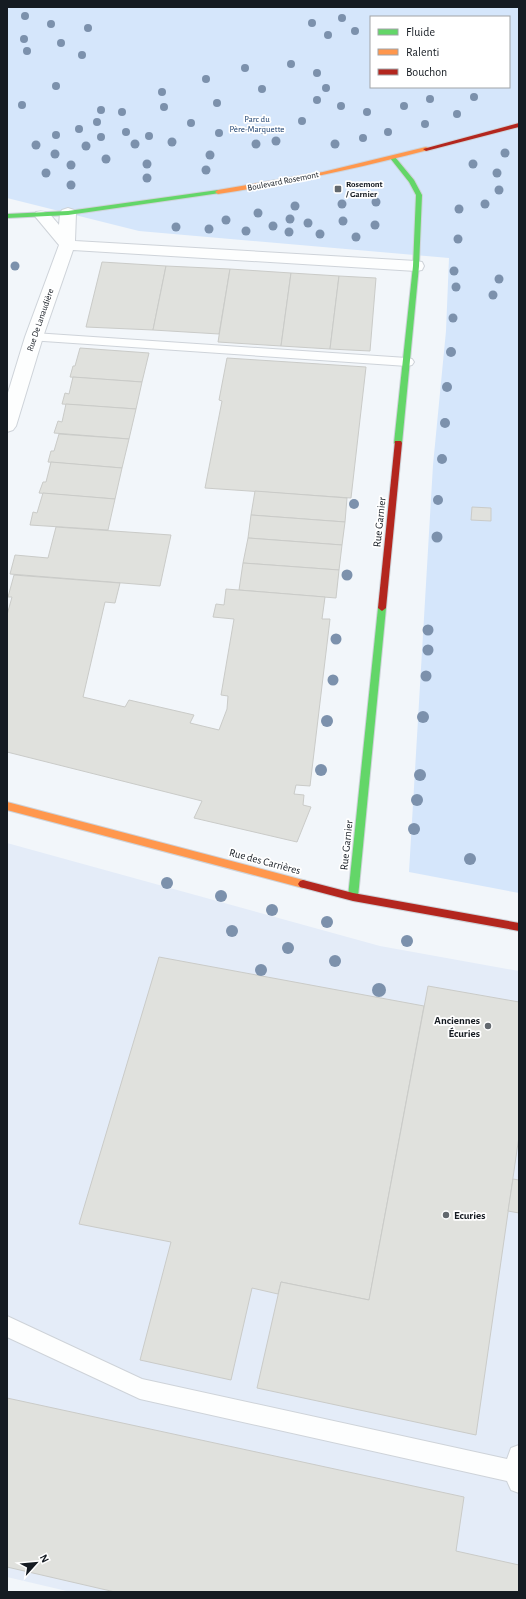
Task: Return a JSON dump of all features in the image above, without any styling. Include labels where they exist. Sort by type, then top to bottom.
[{"type":"street","name":"Boulevard Rosemont","points":[[7,216],[68,213],[253,187],[393,158],[519,125]]},
{"type":"street","name":"Rue Garnier","points":[[353,897],[416,266],[419,195],[412,181],[393,158]]},
{"type":"street","name":"Rue De Lanaudière","points":[[7,426],[34,337],[67,245],[68,213]]},
{"type":"street","points":[[42,215],[67,245],[416,266]]},
{"type":"street","name":"Rue des Carrières","points":[[7,806],[353,897],[519,928]]},
{"type":"lane","points":[[34,337],[407,362]]},
{"type":"lane","points":[[7,1326],[140,1389],[517,1471]]},
{"type":"shaded area","points":[[7,843],[380,946],[519,971],[519,1592],[71,1592],[7,1577]]},
{"type":"green space","name":"Parc du Père-Marquette","points":[[7,7],[519,7],[519,893],[409,872],[433,465],[446,331],[449,258],[139,231],[7,198]]},
{"type":"building","points":[[102,262],[166,266],[153,330],[86,327]]},
{"type":"building","points":[[166,266],[230,269],[219,334],[153,330]]},
{"type":"building","points":[[230,269],[291,273],[281,346],[218,342]]},
{"type":"building","points":[[291,273],[339,276],[330,349],[281,346]]},
{"type":"building","points":[[339,276],[376,278],[370,351],[330,349]]},
{"type":"building","points":[[80,348],[149,353],[142,382],[70,377]]},
{"type":"building","points":[[227,358],[366,367],[351,498],[205,488],[222,401],[219,400]]},
{"type":"building","points":[[73,377],[142,382],[136,409],[62,404],[65,393],[69,394]]},
{"type":"building","points":[[66,404],[136,409],[129,439],[54,433],[58,421],[62,422]]},
{"type":"building","points":[[59,434],[129,439],[122,468],[48,462],[51,451],[54,451]]},
{"type":"building","points":[[51,462],[122,468],[115,499],[39,493],[43,482],[46,482]]},
{"type":"building","points":[[255,491],[347,498],[345,522],[251,515]]},
{"type":"building","points":[[43,493],[115,499],[108,530],[30,525],[33,512],[37,513]]},
{"type":"building","points":[[472,507],[491,508],[491,521],[471,520]]},
{"type":"building","points":[[251,515],[345,522],[342,545],[248,538]]},
{"type":"building","points":[[56,527],[171,535],[160,586],[10,574],[15,555],[48,558]]},
{"type":"building","points":[[248,538],[342,545],[339,570],[243,563]]},
{"type":"building","points":[[243,563],[339,570],[336,598],[239,590]]},
{"type":"building","points":[[14,575],[120,583],[115,603],[105,602],[83,697],[125,707],[129,700],[194,715],[190,723],[219,730],[227,709],[228,696],[221,695],[234,619],[213,617],[216,604],[224,605],[226,589],[325,597],[322,619],[330,619],[310,786],[296,785],[294,794],[304,795],[303,805],[311,807],[297,842],[194,818],[202,801],[7,752],[7,615],[12,597],[8,597]]},
{"type":"building","points":[[159,957],[424,1006],[369,1300],[281,1282],[278,1294],[252,1288],[231,1380],[140,1360],[171,1242],[79,1224]]},
{"type":"building","name":"Ecuries","points":[[428,986],[519,1002],[519,1136],[476,1435],[257,1388],[281,1282],[369,1300]]},
{"type":"building","points":[[513,1179],[519,1180],[519,1213],[508,1211]]},
{"type":"building","points":[[7,1398],[464,1497],[456,1551],[519,1565],[519,1592],[115,1592],[7,1567]]},
{"type":"traffic: fast","points":[[393,158],[412,181],[419,195],[416,266],[398,443]]},
{"type":"traffic: fast","points":[[7,216],[68,213],[218,192]]},
{"type":"traffic: fast","points":[[353,897],[382,608]]},
{"type":"traffic: slow","points":[[218,192],[323,174],[426,149]]},
{"type":"traffic: slow","points":[[7,806],[303,884]]},
{"type":"traffic: jam","points":[[426,149],[519,125]]},
{"type":"traffic: jam","points":[[382,608],[398,443]]},
{"type":"traffic: jam","points":[[303,884],[353,897],[519,927]]},
{"type":"place","name":"Rosemont / Garnier","points":[[338,189]]},
{"type":"place","name":"Anciennes Écuries","points":[[488,1026]]},
{"type":"place","name":"Ecuries","points":[[446,1215]]}]
